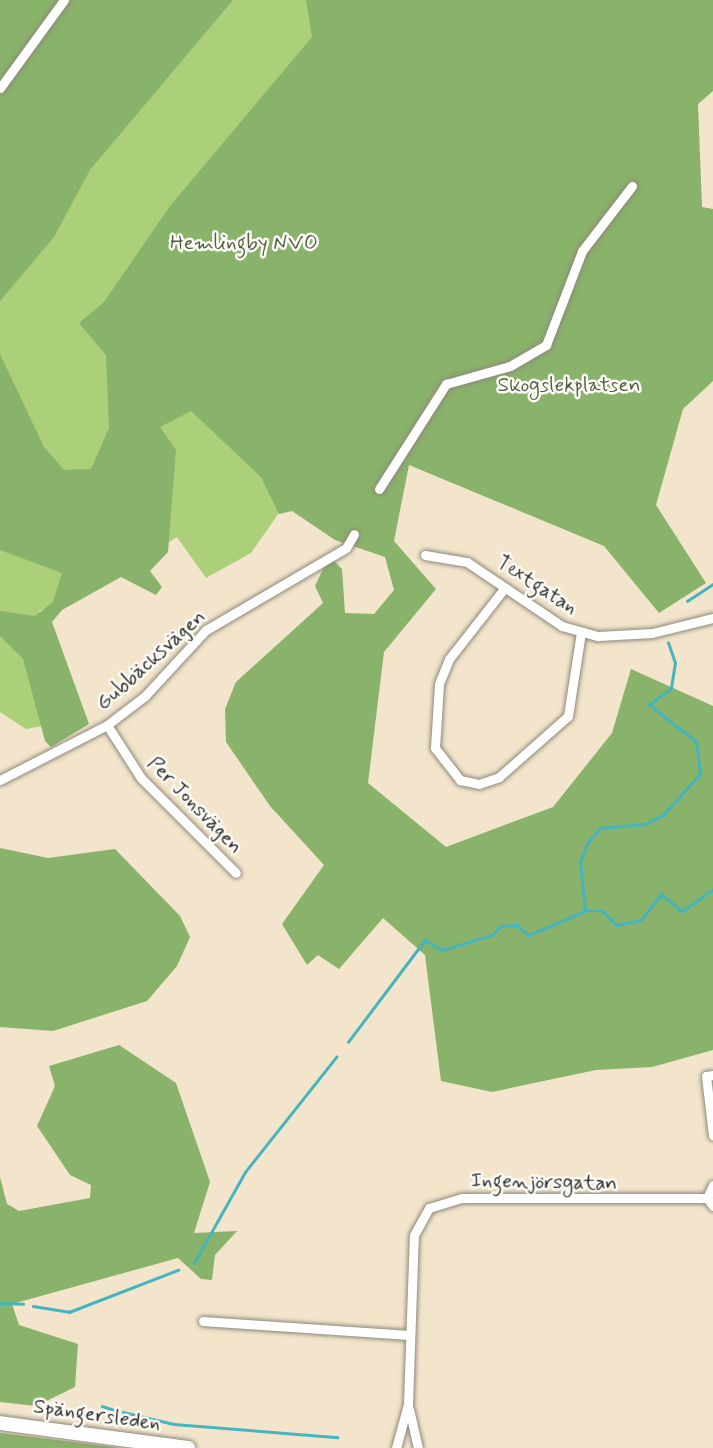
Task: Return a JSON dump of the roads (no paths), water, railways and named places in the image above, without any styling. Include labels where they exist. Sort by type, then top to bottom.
[{"type":"main road","name":"Spängersleden","points":[[0,1423],[188,1448]]},
{"type":"street","points":[[0,88],[64,0]]},
{"type":"street","points":[[379,489],[446,384],[510,366],[546,345],[589,238],[632,186]]},
{"type":"street","name":"Gubbäcksvägen","points":[[0,780],[107,725],[145,696],[206,630],[346,548],[354,534]]},
{"type":"street","name":"Textgatan","points":[[425,555],[467,562],[503,590],[581,632],[622,637],[713,618]]},
{"type":"street","points":[[503,590],[449,659],[439,684],[435,748],[460,780],[479,784],[499,777],[568,716],[581,632]]},
{"type":"street","name":"Per Jonsvägen","points":[[107,725],[141,778],[236,873]]},
{"type":"street","points":[[709,1075],[713,1136]]},
{"type":"street","points":[[713,1185],[707,1198],[713,1206]]},
{"type":"street","name":"Ingenjörsgatan","points":[[418,1448],[408,1404],[416,1226],[440,1203],[707,1198]]},
{"type":"street","points":[[203,1321],[409,1335]]},
{"type":"street","name":"Ingenjörsgatan","points":[[396,1448],[408,1404]]},
{"type":"waterway","points":[[687,601],[713,584]]},
{"type":"waterway","points":[[585,911],[580,862],[588,842],[600,828],[645,824],[663,815],[700,774],[696,742],[649,705],[671,688],[675,663],[668,643]]},
{"type":"waterway","points":[[348,1042],[425,940],[442,950],[492,935],[501,926],[517,925],[529,935],[585,911],[603,911],[617,925],[641,920],[661,894],[682,911],[713,889]]},
{"type":"waterway","points":[[194,1263],[245,1172],[336,1057]]},
{"type":"waterway","points":[[33,1306],[69,1312],[178,1270]]},
{"type":"waterway","points":[[0,1303],[23,1304]]},
{"type":"waterway","points":[[102,1406],[114,1410]]},
{"type":"waterway","points":[[123,1412],[174,1424],[337,1437]]},
{"type":"park label","name":"Hemlingby NVO","points":[[244,243]]},
{"type":"park label","name":"Skogslekplatsen","points":[[569,385]]}]
